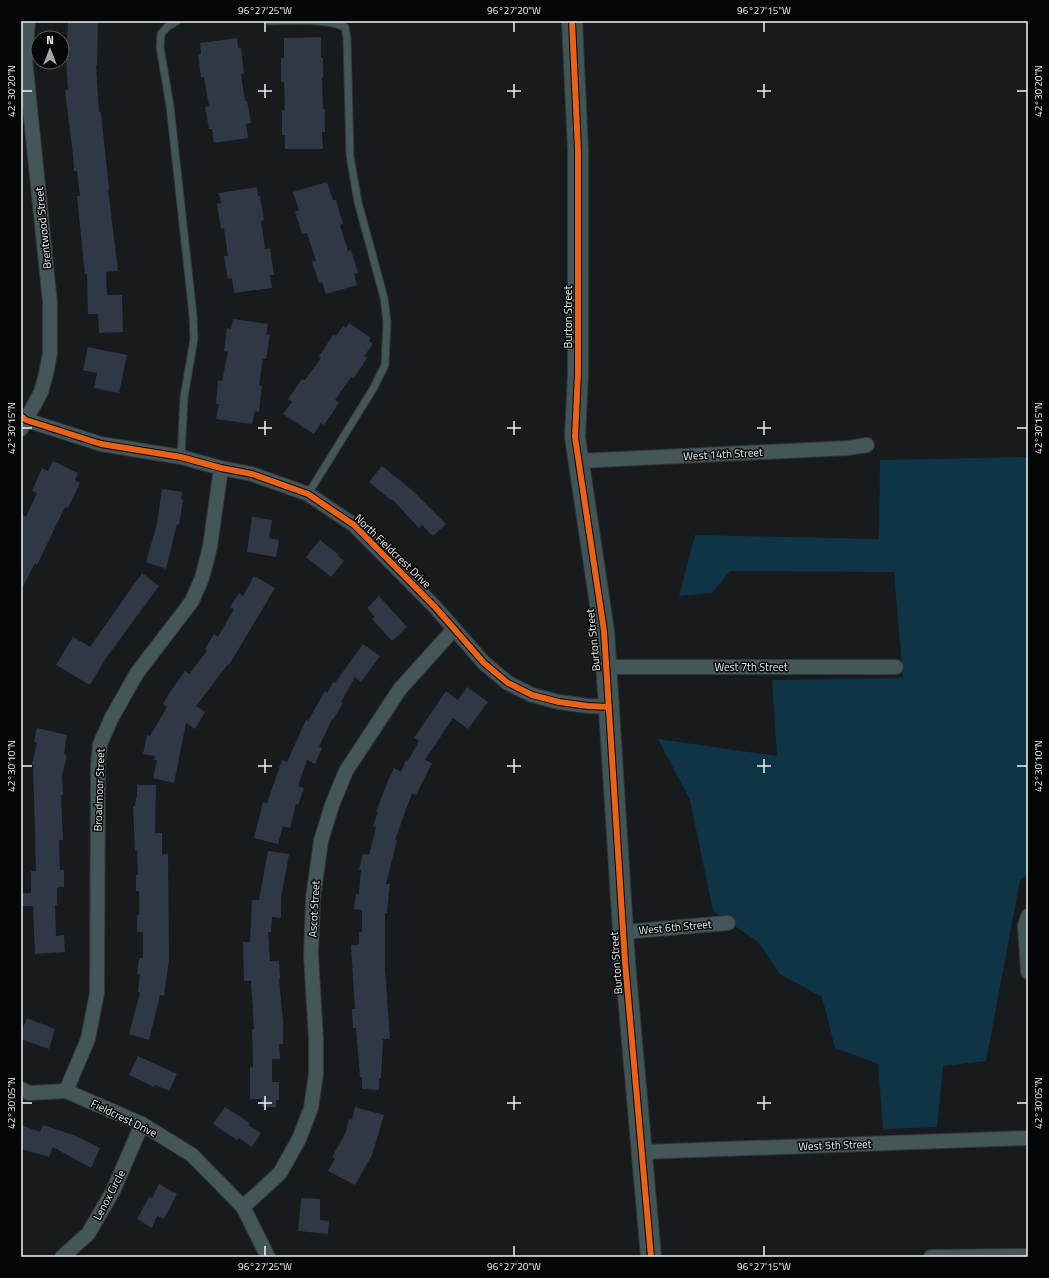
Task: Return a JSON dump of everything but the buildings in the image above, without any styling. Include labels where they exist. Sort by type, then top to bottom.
[{"type":"street","name":"Brentwood Street","points":[[22,422],[41,392],[50,353],[50,303],[25,59],[28,21]]},
{"type":"street","name":"Burton Street","points":[[572,21],[578,150],[578,365],[575,437],[604,631],[623,932],[651,1257]]},
{"type":"street","name":"North Fieldcrest Drive","points":[[22,422],[101,444],[181,457],[221,468],[252,474],[308,494],[354,525],[435,607],[484,663],[508,683],[532,695],[559,702],[609,707]]},
{"type":"street","name":"West 14th Street","points":[[578,461],[848,448],[867,445]]},
{"type":"street","name":"Broadmoor Street","points":[[66,1091],[88,1039],[97,993],[98,765],[100,744],[112,716],[137,672],[192,601],[202,578],[210,547],[221,468]]},
{"type":"street","name":"Ascot Street","points":[[243,1207],[280,1173],[299,1139],[311,1108],[316,1074],[316,1039],[311,955],[313,898],[321,841],[332,805],[346,771],[400,689],[454,629]]},
{"type":"street","name":"West 7th Street","points":[[606,667],[896,667]]},
{"type":"street","points":[[1028,916],[1025,926],[1028,972]]},
{"type":"street","name":"West 6th Street","points":[[623,932],[728,923]]},
{"type":"street","name":"Fieldcrest Drive","points":[[21,1089],[29,1093],[66,1091],[142,1124],[192,1154],[243,1207],[268,1257]]},
{"type":"street","name":"Lenox Circle","points":[[62,1257],[88,1234],[113,1191],[142,1124]]},
{"type":"street","name":"West 5th Street","points":[[642,1152],[1028,1138]]},
{"type":"street","points":[[932,1257],[1028,1256]]},
{"type":"lane","points":[[177,21],[167,27],[161,34],[160,47],[170,106],[193,315],[194,339],[184,397],[181,457]]},
{"type":"lane","points":[[269,21],[337,23],[345,27],[347,38],[350,156],[358,202],[384,298],[387,322],[385,365],[373,389],[308,494]]},
{"type":"shaded area","points":[[1028,457],[1028,874],[1020,880],[986,1061],[943,1066],[937,1127],[883,1129],[878,1064],[835,1048],[822,997],[780,974],[758,942],[713,911],[690,800],[658,739],[777,756],[772,680],[903,678],[894,572],[730,571],[712,593],[679,596],[695,535],[879,539],[880,460]]},
{"type":"cycle path","points":[[572,21],[578,150],[578,373],[575,437],[604,631],[625,962],[651,1257]]},
{"type":"cycle path","points":[[21,416],[26,420],[101,444],[181,457],[221,468],[252,474],[308,494],[354,525],[435,607],[484,663],[508,683],[532,695],[559,702],[609,707]]}]
